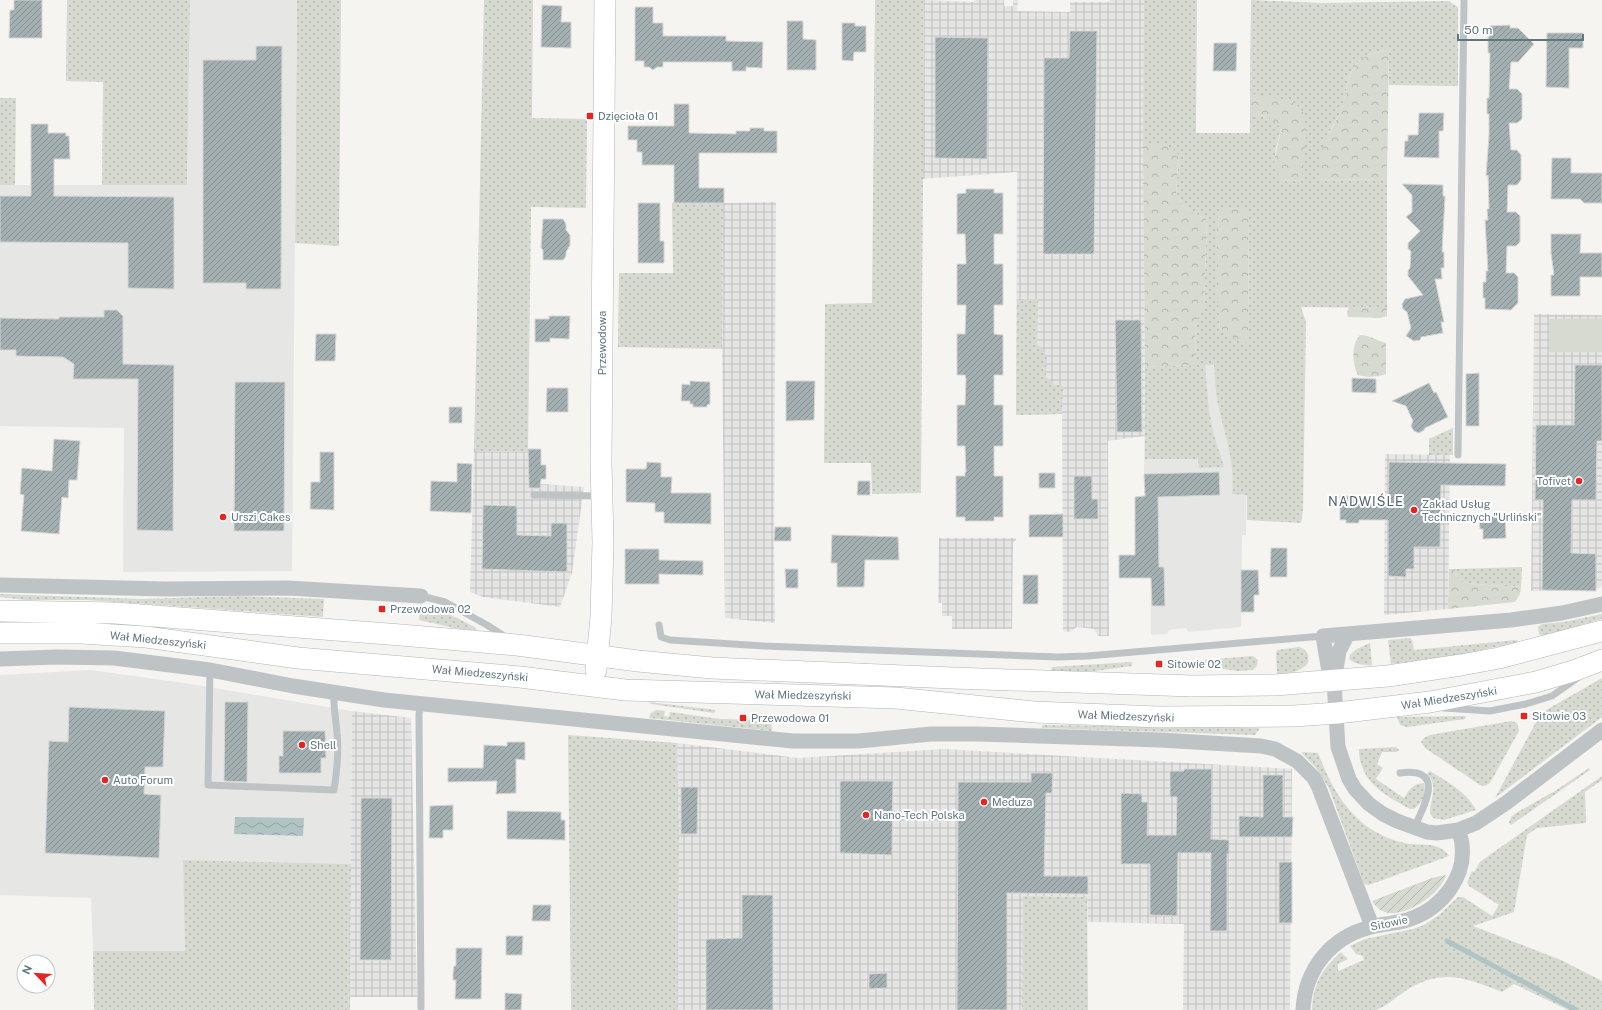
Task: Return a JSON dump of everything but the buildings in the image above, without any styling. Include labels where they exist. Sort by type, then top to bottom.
[{"type":"main road","name":"Przewodowa","points":[[594,686],[601,617],[603,563],[601,447],[605,0]]},
{"type":"main road","name":"Wał Miedzeszyński","points":[[0,611],[74,611],[123,614],[517,645],[669,664],[746,670],[1086,683],[1220,686],[1275,685],[1388,676],[1461,665],[1547,646],[1602,631]]},
{"type":"main road","name":"Wał Miedzeszyński","points":[[0,633],[53,632],[146,637],[298,658],[520,677],[625,690],[896,698],[1034,712],[1227,717],[1294,716],[1412,705],[1513,687],[1559,676],[1602,661]]},
{"type":"street","points":[[0,585],[166,590],[288,588],[421,596]]},
{"type":"street","points":[[1334,681],[1328,666],[1323,636],[1511,620],[1562,613],[1602,604]]},
{"type":"street","points":[[1348,634],[1339,651],[1334,681],[1338,747],[1349,779],[1355,790],[1369,804],[1383,814],[1414,828],[1437,833],[1458,830],[1486,817],[1602,730]]},
{"type":"street","name":"Wał Miedzeszyński","points":[[0,659],[57,657],[107,658],[210,670],[334,692],[422,704],[793,741],[859,741],[931,734],[977,734],[1160,740],[1273,748],[1296,761],[1314,778],[1372,926]]},
{"type":"street","name":"Sitowie","points":[[1303,1010],[1304,996],[1310,976],[1320,959],[1335,944],[1350,934],[1372,926],[1397,923],[1413,918],[1428,911],[1442,900],[1454,884],[1461,866],[1462,844],[1458,830]]},
{"type":"lane","points":[[1458,455],[1464,0]]},
{"type":"lane","points":[[534,495],[602,496]]},
{"type":"lane","points":[[421,596],[445,602],[487,624],[517,645]]},
{"type":"lane","points":[[659,625],[660,637],[670,640],[770,646],[1058,657],[1087,656],[1323,636]]},
{"type":"lane","points":[[210,670],[208,786],[334,790],[338,762],[337,733],[333,702],[334,692]]},
{"type":"lane","points":[[421,1008],[419,714],[422,704]]},
{"type":"lane","points":[[1400,773],[1416,772],[1427,780],[1429,786],[1429,793],[1414,828]]},
{"type":"shaded area","points":[[190,0],[297,0],[292,571],[123,572],[124,428],[0,426],[0,185],[187,185]]},
{"type":"shaded area","points":[[924,0],[973,2],[976,0],[1004,0],[1004,6],[1013,6],[1013,0],[1018,0],[1017,11],[1070,12],[1070,2],[1144,0],[1145,436],[1108,441],[1109,636],[1098,636],[1094,629],[1077,627],[1070,632],[1063,631],[1062,414],[1016,415],[1017,172],[922,179]]},
{"type":"shaded area","points":[[776,202],[775,623],[725,618],[722,349],[723,203]]},
{"type":"shaded area","points":[[1534,314],[1602,315],[1602,587],[1596,588],[1595,591],[1531,591]]},
{"type":"shaded area","points":[[1248,365],[1246,535],[1242,535],[1241,627],[1188,632],[1186,628],[1169,630],[1167,634],[1151,635],[1150,515],[1146,515],[1144,474],[1145,367]]},
{"type":"shaded area","points":[[474,451],[528,452],[528,483],[584,487],[572,573],[560,607],[483,597],[470,592]]},
{"type":"shaded area","points":[[1385,454],[1450,455],[1448,609],[1384,615]]},
{"type":"shaded area","points":[[939,538],[1017,538],[1013,544],[1012,629],[952,629],[952,616],[942,616],[942,603],[938,603]]},
{"type":"shaded area","points":[[90,670],[184,683],[352,711],[351,864],[184,860],[185,951],[93,951],[91,898],[0,895],[0,675]]},
{"type":"shaded area","points":[[352,711],[411,718],[417,997],[350,997]]},
{"type":"shaded area","points":[[677,743],[798,758],[944,749],[1292,769],[1290,1010],[1183,1010],[1184,924],[1088,922],[1087,897],[1023,896],[1022,1010],[678,1010],[679,834]]},
{"type":"green space","points":[[67,0],[190,0],[187,185],[102,185],[103,82],[66,81]]},
{"type":"green space","points":[[297,0],[341,0],[339,246],[295,243]]},
{"type":"green space","points":[[484,0],[533,0],[532,118],[587,119],[586,208],[531,207],[528,452],[474,451]]},
{"type":"green space","points":[[875,0],[924,0],[921,493],[872,494],[871,463],[824,463],[825,304],[872,303]]},
{"type":"green space","points":[[1144,0],[1197,0],[1196,133],[1250,133],[1250,114],[1272,119],[1281,129],[1275,160],[1282,181],[1302,180],[1293,103],[1250,94],[1251,0],[1322,3],[1448,1],[1458,7],[1458,86],[1389,85],[1389,49],[1370,54],[1360,60],[1352,70],[1342,109],[1326,140],[1319,180],[1387,179],[1387,308],[1301,307],[1306,322],[1303,509],[1301,523],[1247,520],[1247,495],[1232,494],[1233,482],[1231,458],[1217,399],[1214,365],[1205,365],[1209,411],[1214,435],[1224,467],[1199,468],[1198,459],[1145,459],[1145,367],[1196,365],[1195,323],[1204,307],[1207,220],[1185,208],[1176,193],[1179,155],[1143,144]],"holes":[[[1249,209],[1248,343],[1220,328],[1219,317]]]},
{"type":"green space","points":[[1389,49],[1387,179],[1319,180],[1322,148],[1343,105],[1352,70],[1360,60],[1366,56]]},
{"type":"green space","points":[[1250,94],[1283,100],[1300,108],[1305,122],[1306,132],[1302,180],[1281,181],[1274,162],[1281,129],[1272,119],[1250,114]]},
{"type":"green space","points":[[0,98],[16,98],[15,185],[0,185]]},
{"type":"green space","points":[[1161,143],[1172,148],[1179,155],[1176,193],[1185,208],[1207,220],[1204,307],[1195,323],[1196,365],[1145,367],[1143,144]]},
{"type":"green space","points":[[672,203],[723,203],[722,349],[618,347],[619,273],[673,273]]},
{"type":"green space","points":[[1225,208],[1249,208],[1248,343],[1237,340],[1220,328],[1217,293],[1217,219]]},
{"type":"green space","points":[[1038,299],[1037,343],[1045,353],[1047,359],[1046,377],[1053,384],[1063,386],[1062,414],[1016,415],[1017,300]]},
{"type":"green space","points":[[1349,307],[1387,308],[1387,316],[1381,318],[1348,317],[1347,313]]},
{"type":"green space","points":[[1602,318],[1602,352],[1549,352],[1549,319]]},
{"type":"green space","points":[[1360,335],[1386,343],[1386,374],[1372,377],[1358,375],[1353,355],[1355,344]]},
{"type":"green space","points":[[1453,428],[1453,455],[1429,455],[1429,439]]},
{"type":"green space","points":[[1522,567],[1521,587],[1464,582],[1459,579],[1455,569]]},
{"type":"green space","points":[[1449,569],[1455,569],[1459,579],[1464,582],[1521,587],[1520,594],[1515,602],[1448,609]]},
{"type":"green space","points":[[0,594],[141,599],[241,596],[324,599],[323,617],[86,600],[26,600],[0,597]]},
{"type":"green space","points":[[420,606],[449,614],[476,628],[476,630],[459,629],[419,620]]},
{"type":"green space","points":[[1602,614],[1602,619],[1542,636],[1539,634],[1538,627],[1542,624],[1564,622]]},
{"type":"green space","points":[[1410,638],[1412,640],[1414,650],[1517,640],[1518,642],[1458,655],[1391,664],[1388,640]]},
{"type":"green space","points":[[1370,643],[1372,665],[1355,663],[1350,659],[1353,652]]},
{"type":"green space","points":[[1299,647],[1307,653],[1308,663],[1298,671],[1277,674],[1277,650]]},
{"type":"green space","points":[[1253,656],[1258,660],[1257,666],[1253,670],[1237,671],[1191,664],[1191,661]]},
{"type":"green space","points":[[1132,662],[1132,666],[1094,671],[1051,671],[1052,667]]},
{"type":"green space","points":[[1602,678],[1602,717],[1495,798],[1541,713]]},
{"type":"green space","points":[[649,702],[716,710],[714,713],[651,704]]},
{"type":"green space","points":[[656,710],[665,711],[664,716],[669,717],[670,712],[720,719],[768,720],[771,722],[772,731],[649,718],[651,713]]},
{"type":"green space","points":[[1466,716],[1465,719],[1407,727],[1400,725],[1397,717]]},
{"type":"green space","points":[[1511,721],[1517,723],[1519,731],[1490,783],[1484,786],[1480,785],[1425,748],[1421,742],[1424,738],[1430,735]]},
{"type":"green space","points":[[1042,725],[1260,728],[1255,735],[1042,728]]},
{"type":"green space","points":[[568,735],[677,743],[679,834],[678,1010],[571,1010]]},
{"type":"green space","points":[[1396,747],[1399,750],[1396,752],[1382,752],[1377,764],[1383,768],[1376,779],[1404,798],[1414,786],[1424,783],[1424,798],[1414,809],[1410,809],[1401,804],[1383,793],[1375,786],[1363,770],[1360,760],[1359,749]]},
{"type":"green space","points":[[1301,752],[1318,753],[1324,769],[1340,797],[1350,810],[1373,831],[1388,838],[1405,843],[1435,846],[1445,851],[1449,856],[1369,885],[1364,884],[1329,788],[1316,768]]},
{"type":"green space","points":[[1589,768],[1590,770],[1511,825],[1509,823],[1511,817],[1516,813],[1555,791]]},
{"type":"green space","points":[[1430,771],[1462,792],[1476,810],[1444,820],[1433,818],[1430,813],[1430,808],[1433,783],[1427,774]]},
{"type":"green space","points":[[1602,776],[1602,780],[1585,792],[1586,823],[1537,828],[1527,835],[1514,912],[1473,926],[1561,960],[1602,981],[1602,1010],[1568,1010],[1514,984],[1502,992],[1467,980],[1446,977],[1434,978],[1410,988],[1376,1010],[1312,1010],[1314,992],[1324,971],[1334,958],[1341,952],[1348,959],[1338,964],[1338,971],[1364,960],[1363,956],[1356,954],[1350,946],[1365,939],[1413,929],[1424,925],[1439,915],[1458,897],[1463,897],[1492,916],[1499,905],[1469,886],[1467,883],[1472,871],[1474,872],[1480,862]]},
{"type":"green space","points":[[183,860],[351,864],[350,1010],[94,1010],[93,951],[185,951]]},
{"type":"green space","points":[[1446,875],[1438,889],[1431,896],[1405,911],[1397,913],[1384,912],[1372,901],[1432,878]]},
{"type":"green space","points":[[1023,896],[1087,897],[1088,1010],[1022,1010]]},
{"type":"water","points":[[235,817],[304,818],[303,836],[234,834]]},
{"type":"waterway","points":[[1447,941],[1576,1010]]},
{"type":"place","name":"Dzięcioła 01","points":[[590,116]]},
{"type":"place","name":"Tofivet","points":[[1579,481]]},
{"type":"place","name":"Zakład Usług Technicznych \"Urliński\"","points":[[1414,510]]},
{"type":"place","name":"Urszi Cakes","points":[[223,517]]},
{"type":"place","name":"Przewodowa 02","points":[[382,609]]},
{"type":"place","name":"Sitowie 02","points":[[1159,664]]},
{"type":"place","name":"Sitowie 03","points":[[1524,716]]},
{"type":"place","name":"Przewodowa 01","points":[[743,718]]},
{"type":"place","name":"Shell","points":[[302,745]]},
{"type":"place","name":"Auto Forum","points":[[105,780]]},
{"type":"place","name":"Meduza","points":[[984,802]]},
{"type":"place","name":"Nano-Tech Polska","points":[[866,815]]},
{"type":"district","name":"NADWIŚLE","points":[[1366,501]]}]
